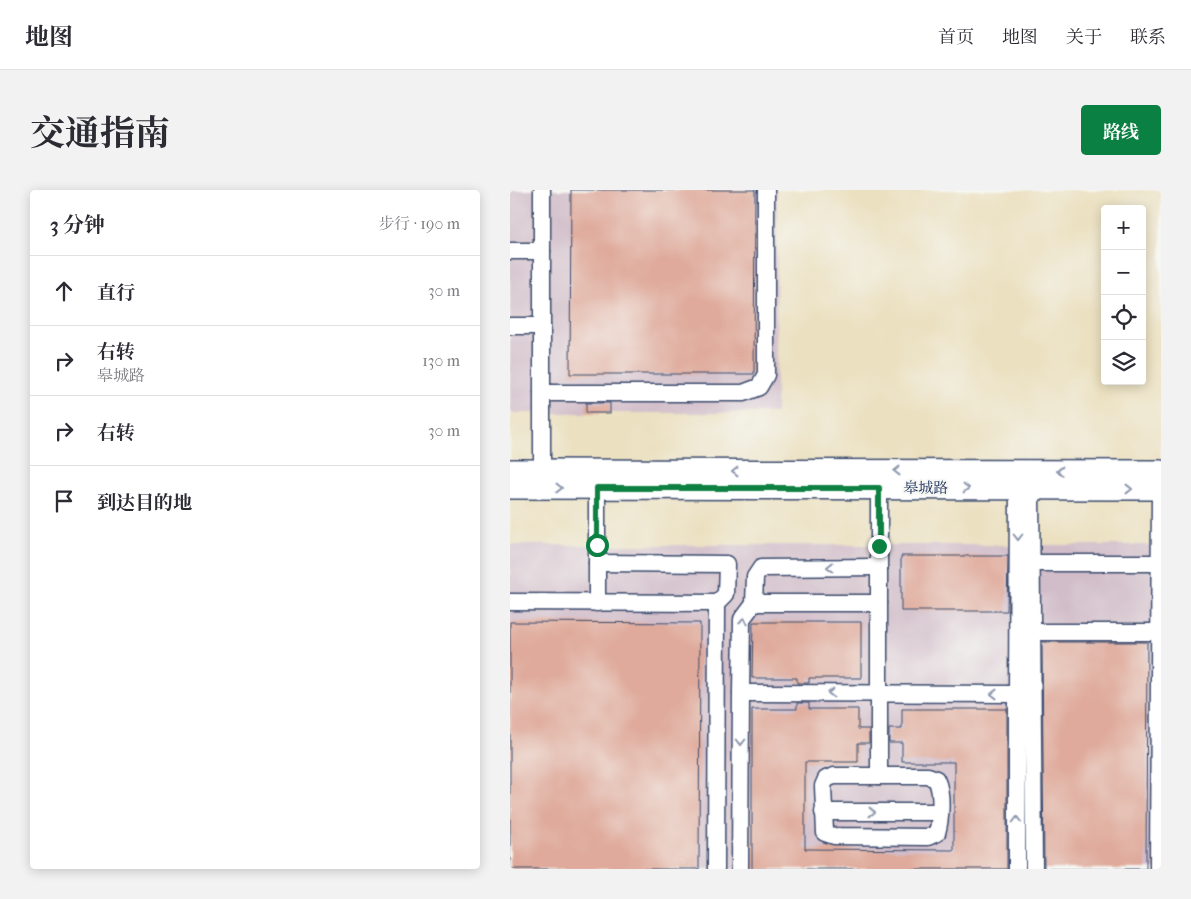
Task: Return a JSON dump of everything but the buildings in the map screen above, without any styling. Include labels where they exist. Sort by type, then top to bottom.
[{"type":"main road","name":"皋城路","points":[[510,470],[1161,483]]},
{"type":"main road","name":"皋城路","points":[[510,488],[1024,489],[1161,483]]},
{"type":"lane","points":[[542,190],[542,470]]},
{"type":"lane","points":[[542,392],[743,394],[759,387],[766,375],[766,190]]},
{"type":"lane","points":[[510,251],[542,251]]},
{"type":"lane","points":[[510,326],[542,326]]},
{"type":"lane","points":[[1158,869],[1161,483]]},
{"type":"lane","points":[[597,488],[597,603]]},
{"type":"lane","points":[[879,488],[880,776]]},
{"type":"lane","points":[[1024,489],[1032,563],[1034,869]]},
{"type":"lane","points":[[1017,869],[1017,694],[1024,489]]},
{"type":"lane","points":[[597,563],[727,564],[726,594],[717,603],[716,869]]},
{"type":"lane","points":[[1032,563],[1160,564]]},
{"type":"lane","points":[[740,869],[742,619],[754,603],[754,577],[761,568],[879,567]]},
{"type":"lane","points":[[510,602],[717,603]]},
{"type":"lane","points":[[754,603],[879,603]]},
{"type":"lane","points":[[1032,632],[1160,632]]},
{"type":"lane","points":[[741,693],[1017,694]]},
{"type":"lane","points":[[834,776],[928,776],[936,779],[939,785],[939,812],[937,833],[928,837],[834,836],[825,833],[823,786],[826,779],[834,776]]},
{"type":"lane","points":[[823,812],[939,812]]},
{"type":"shaded area","points":[[510,190],[777,190],[776,413],[510,413]]},
{"type":"shaded area","points":[[510,545],[1161,545],[1161,869],[510,869]]},
{"type":"route","points":[[597,545],[597,488],[879,488],[879,546]]}]
